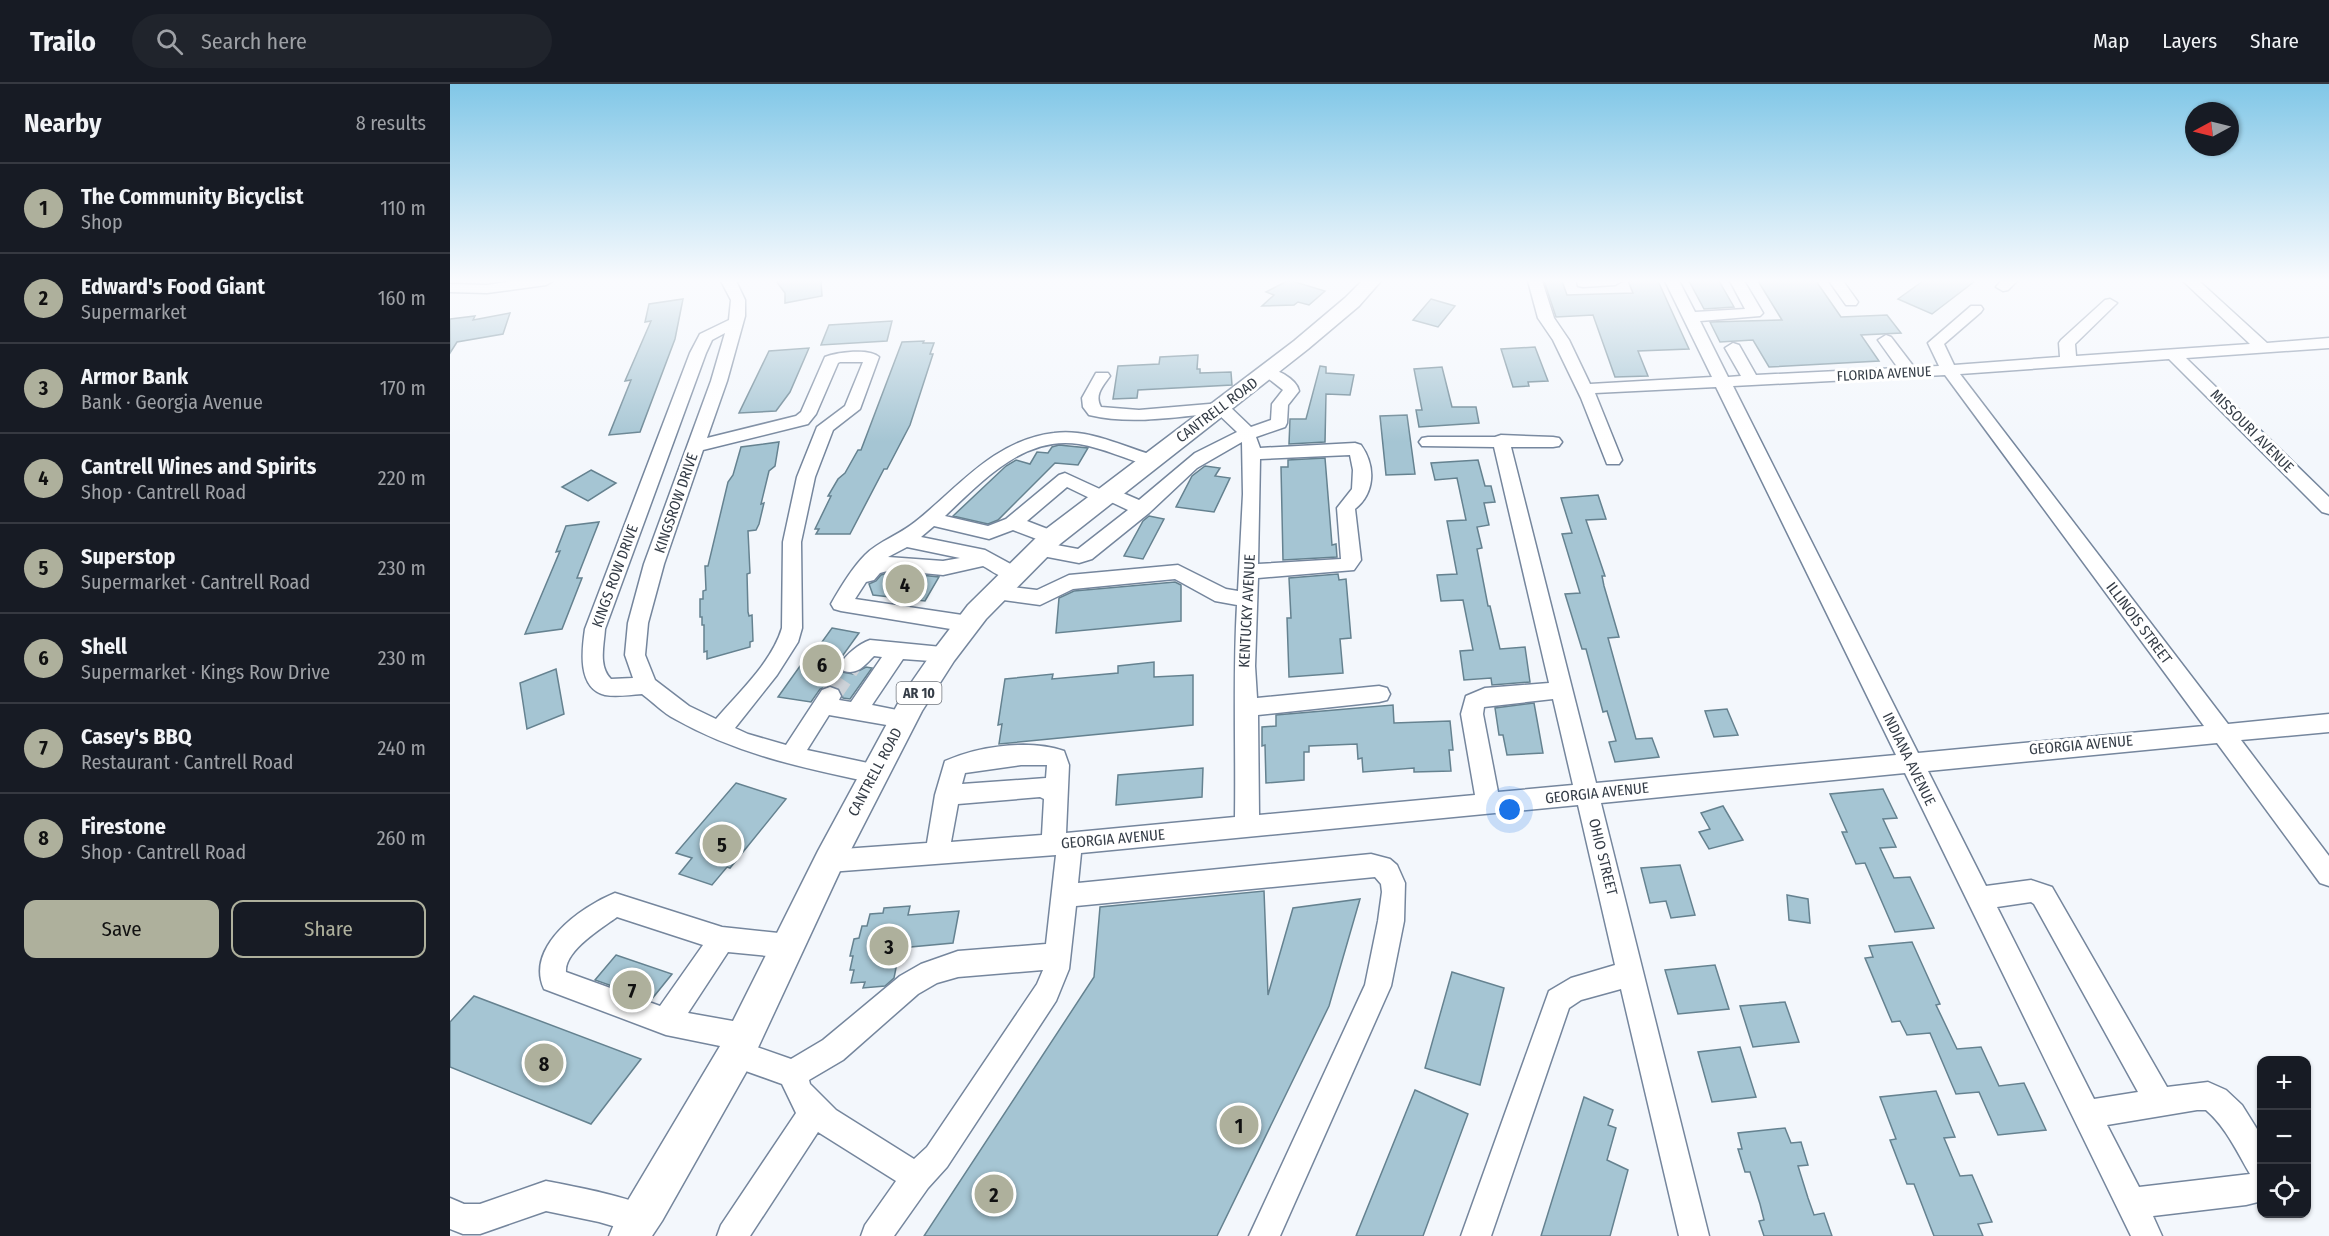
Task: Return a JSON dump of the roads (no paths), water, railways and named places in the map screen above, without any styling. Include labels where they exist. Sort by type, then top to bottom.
[{"type":"main road","name":"CANTRELL ROAD","points":[[634,1228],[740,1046],[874,773],[904,719],[945,654],[1004,583],[1045,544],[1314,335]]},
{"type":"street","name":"KINGS ROW DRIVE","points":[[645,686],[607,687],[601,683],[595,673],[592,656],[595,628],[654,466],[703,341],[709,335]]},
{"type":"street","name":"KINGSROW DRIVE","points":[[645,686],[635,655],[638,623],[654,564],[719,381],[732,335]]},
{"type":"street","points":[[1557,335],[1589,398],[1613,460]]},
{"type":"street","name":"INDIANA AVENUE","points":[[1699,335],[2146,1236]]},
{"type":"street","name":"ILLINOIS STREET","points":[[1946,335],[1936,343],[1950,370],[2329,875]]},
{"type":"street","points":[[2068,362],[2067,343],[2076,335]]},
{"type":"street","points":[[2249,335],[2263,347]]},
{"type":"street","points":[[1886,339],[1909,372]]},
{"type":"street","name":"FLORIDA AVENUE","points":[[1583,389],[1950,370],[2329,343]]},
{"type":"street","points":[[1733,348],[1751,380]]},
{"type":"street","name":"MISSOURI AVENUE","points":[[2174,354],[2329,508]]},
{"type":"street","points":[[695,447],[802,420],[808,414],[831,360],[838,357],[871,357],[852,409],[826,427],[801,495],[792,542],[792,628],[788,642],[770,669],[720,730]]},
{"type":"street","points":[[1013,523],[1045,544],[1082,556],[1142,509],[1190,464],[1218,447],[1278,423],[1280,404],[1291,391],[1291,385],[1268,372]]},
{"type":"street","points":[[1102,376],[1091,390],[1089,397],[1092,408],[1101,413],[1133,414],[1221,408],[1248,434]]},
{"type":"street","name":"KENTUCKY AVENUE","points":[[1247,826],[1244,666],[1249,572],[1251,454],[1248,434]]},
{"type":"street","points":[[969,624],[841,604],[875,556],[904,540],[984,469],[1029,443],[1055,437],[1090,439],[1105,447],[1150,460]]},
{"type":"street","points":[[1428,442],[1501,440],[1553,442]]},
{"type":"street","name":"OHIO STREET","points":[[1501,440],[1694,1236]]},
{"type":"street","points":[[1249,572],[1347,565],[1351,560],[1346,508],[1359,497],[1362,487],[1359,455],[1355,449],[1251,454]]},
{"type":"street","points":[[930,518],[989,533],[1013,523],[1065,480],[1142,509]]},
{"type":"street","points":[[904,540],[978,555],[1004,583],[1040,598],[1069,582],[1178,573],[1222,596],[1248,599]]},
{"type":"street","points":[[937,619],[928,607],[864,596],[860,586],[871,569],[885,563],[944,568],[984,559]]},
{"type":"street","points":[[851,664],[870,648],[945,654]]},
{"type":"street","points":[[856,712],[897,651]]},
{"type":"street","points":[[645,686],[681,712],[743,742],[874,773]]},
{"type":"street","points":[[1488,803],[1472,714],[1474,702],[1485,697],[1562,690]]},
{"type":"street","points":[[1246,708],[1379,694]]},
{"type":"street","points":[[791,755],[827,701],[856,712],[904,719]]},
{"type":"street","name":"GEORGIA AVENUE","points":[[829,861],[1061,844],[1910,761],[2329,723]]},
{"type":"street","points":[[876,1236],[917,1177],[937,1157],[1047,992],[1056,969],[1064,896],[1056,758],[1050,755],[970,761],[957,765],[951,771],[937,853]]},
{"type":"street","points":[[947,795],[1043,787],[1057,795]]},
{"type":"street","points":[[1064,896],[1371,865],[1381,867],[1388,873],[1393,883],[1393,903],[1378,986],[1264,1236]]},
{"type":"street","points":[[1979,898],[2031,891],[2043,895],[2160,1102]]},
{"type":"street","points":[[788,946],[722,939],[615,905],[592,919],[571,938],[553,962],[553,981],[666,1023],[740,1046],[793,1074],[800,1094],[814,1112],[857,1142],[917,1177]]},
{"type":"street","points":[[666,1023],[722,939]]},
{"type":"street","points":[[793,1074],[833,1050],[909,985],[930,973],[958,964],[1057,956]]},
{"type":"street","points":[[1476,1236],[1558,1000],[1571,991],[1631,973]]},
{"type":"street","points":[[2087,1114],[2204,1096],[2216,1099],[2229,1111],[2260,1164]]},
{"type":"street","points":[[732,1236],[814,1112]]},
{"type":"street","points":[[2130,1203],[2257,1187]]},
{"type":"street","points":[[450,1213],[463,1219],[480,1219],[546,1196],[599,1207],[634,1228]]},
{"type":"tunnel","points":[[830,696],[851,665]]},
{"type":"place","name":"Cantrell Wines and Spirits","points":[[905,584]]},
{"type":"place","name":"Shell","points":[[822,664]]},
{"type":"place","name":"Superstop","points":[[722,844]]},
{"type":"place","name":"Armor Bank","points":[[889,946]]},
{"type":"place","name":"Casey's BBQ","points":[[632,990]]},
{"type":"place","name":"Firestone","points":[[544,1063]]},
{"type":"place","name":"The Community Bicyclist","points":[[1239,1125]]},
{"type":"place","name":"Edward's Food Giant","points":[[994,1194]]}]
